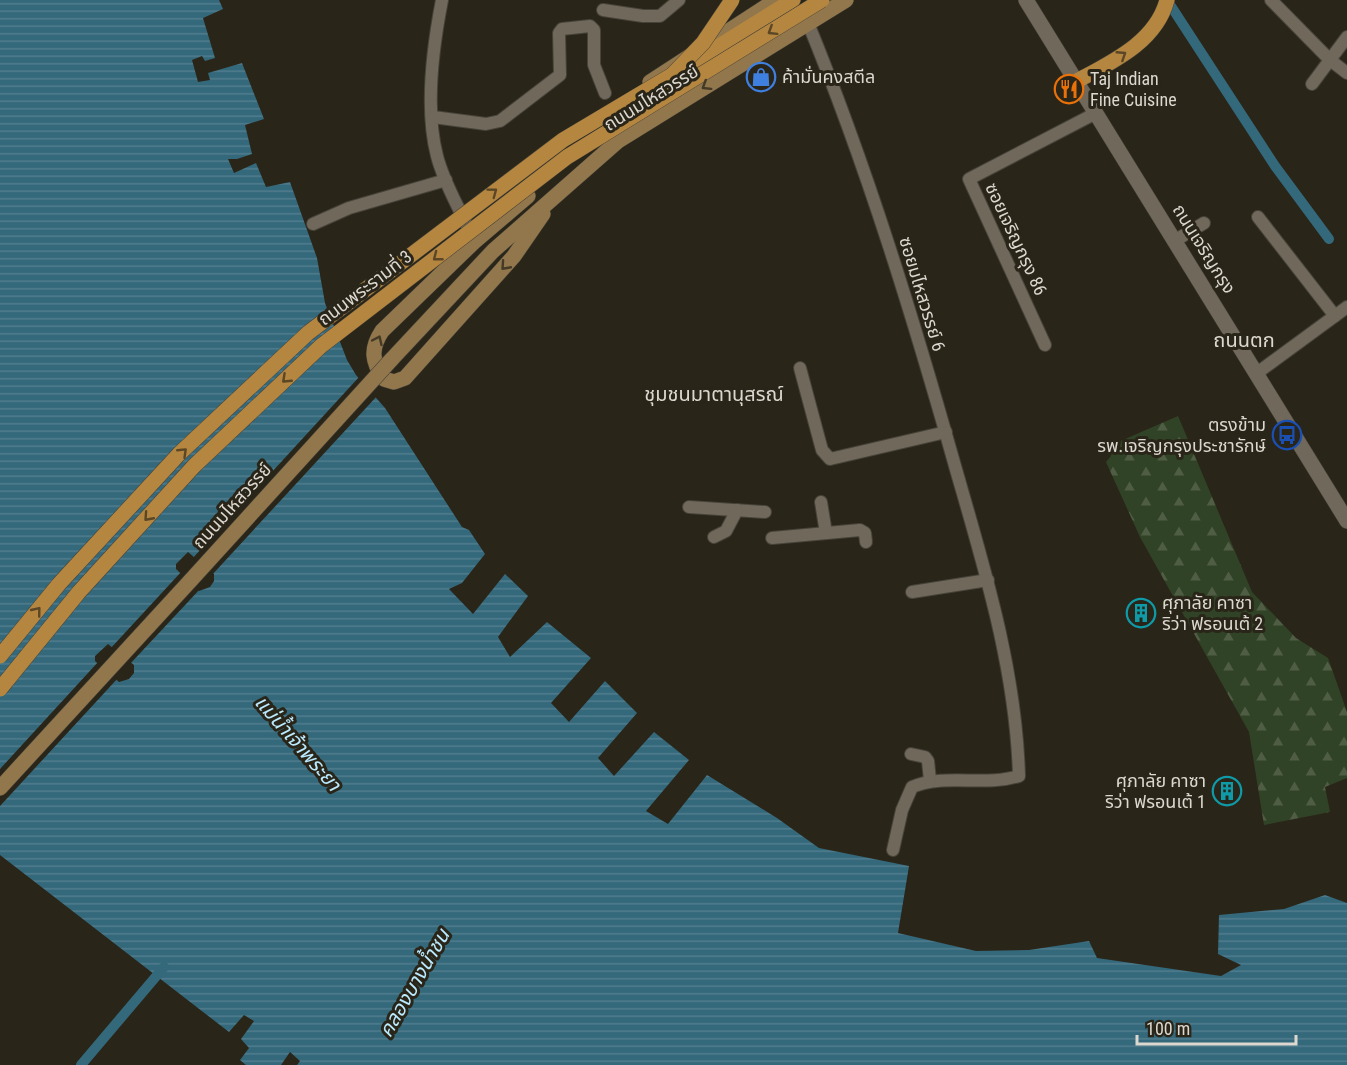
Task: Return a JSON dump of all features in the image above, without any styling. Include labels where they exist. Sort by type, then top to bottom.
[{"type":"main road","points":[[672,75],[703,43],[732,0]]},
{"type":"main road","name":"ถนนมไหสวรรย์","points":[[493,251],[528,196],[569,152],[627,100],[692,52],[776,0]]},
{"type":"main road","name":"ถนนพระรามที่ 3","points":[[0,656],[59,584],[179,454],[308,333],[563,140],[793,0]]},
{"type":"main road","name":"ถนนพระรามที่ 3","points":[[0,689],[79,592],[194,466],[321,346],[567,157],[822,0]]},
{"type":"main road","name":"ถนนมไหสวรรย์","points":[[0,788],[493,251],[618,141],[846,0]]},
{"type":"main road","points":[[1077,81],[1137,44],[1160,20],[1167,0]]},
{"type":"main road","points":[[528,196],[474,242],[389,324],[375,342],[373,352],[376,367],[384,379],[394,382],[405,378],[514,256],[535,228],[550,201]]},
{"type":"street","points":[[442,0],[432,58],[437,156],[474,242]]},
{"type":"street","points":[[603,10],[660,16],[679,0]]},
{"type":"street","name":"ถนนเจริญกรุง","points":[[1026,0],[1176,240],[1347,521]]},
{"type":"street","points":[[1271,0],[1330,60],[1347,73]]},
{"type":"street","name":"ซอยมไหสวรรย์ 6","points":[[808,23],[859,156],[946,432],[1001,632],[1019,750],[1020,776],[1006,779],[930,780]]},
{"type":"street","points":[[434,117],[486,124],[500,121],[560,75],[560,30],[587,27],[594,30],[594,65],[604,93]]},
{"type":"street","points":[[1312,84],[1347,37]]},
{"type":"street","name":"ซอยเจริญกรุง 86","points":[[1046,345],[969,179],[1096,113]]},
{"type":"street","points":[[313,224],[349,208],[446,180]]},
{"type":"street","points":[[1258,217],[1335,316]]},
{"type":"street","points":[[1176,240],[1204,223]]},
{"type":"street","points":[[1257,373],[1347,307]]},
{"type":"street","points":[[800,368],[822,450],[830,459],[946,432]]},
{"type":"street","points":[[821,502],[826,533]]},
{"type":"street","points":[[689,507],[765,512]]},
{"type":"street","points":[[714,537],[726,531],[737,510]]},
{"type":"street","points":[[772,538],[860,530],[865,533],[866,542]]},
{"type":"street","points":[[912,592],[988,580]]},
{"type":"street","points":[[893,850],[907,796],[912,788],[930,780],[930,768],[925,757],[911,754]]},
{"type":"green space","points":[[1178,416],[1252,592],[1296,638],[1328,658],[1347,712],[1347,778],[1325,787],[1330,812],[1264,825],[1249,732],[1140,537],[1106,462],[1111,456],[1107,447]]},
{"type":"water","points":[[0,0],[219,0],[223,9],[203,18],[215,58],[205,61],[202,56],[192,60],[198,82],[210,80],[208,73],[242,63],[264,119],[245,125],[252,154],[237,159],[228,159],[234,173],[256,163],[266,187],[290,182],[317,258],[325,303],[347,360],[356,375],[385,408],[462,527],[469,530],[485,554],[462,583],[449,589],[473,614],[505,574],[528,596],[498,637],[510,657],[547,622],[591,658],[551,703],[569,722],[605,681],[637,713],[598,758],[614,776],[654,732],[689,760],[646,811],[668,824],[707,775],[777,818],[819,848],[909,866],[898,933],[976,951],[1029,950],[1089,941],[1097,958],[1221,976],[1241,965],[1218,954],[1219,915],[1284,909],[1325,895],[1347,903],[1347,1065],[297,1065],[300,1061],[290,1052],[281,1065],[246,1065],[240,1060],[249,1048],[241,1039],[254,1021],[244,1015],[229,1032],[0,855]],"holes":[[[188,552],[214,574],[214,581],[210,587],[199,591],[176,569],[176,564]],[[108,644],[134,665],[134,673],[129,679],[119,682],[95,661],[95,656]]]},
{"type":"pier","points":[[360,376],[377,396],[211,576],[192,559]]},
{"type":"pier","points":[[182,571],[201,588],[129,665],[110,649]]},
{"type":"pier","points":[[99,661],[118,678],[0,806],[0,769]]},
{"type":"waterway","points":[[1167,0],[1275,166],[1329,239]]},
{"type":"waterway","points":[[81,1065],[164,967]]},
{"type":"place","name":"ค้ามั่นคงสตีล","points":[[761,77]]},
{"type":"place","name":"Taj Indian Fine Cuisine","points":[[1069,89]]},
{"type":"place","name":"ตรงข้าม รพ.เจริญกรุงประชารักษ์","points":[[1287,435]]},
{"type":"place","name":"ศุภาลัย คาซา ริว่า ฟรอนเต้ 2","points":[[1141,613]]},
{"type":"place","name":"ศุภาลัย คาซา ริว่า ฟรอนเต้ 1","points":[[1227,791]]},
{"type":"district","name":"ถนนตก","points":[[1244,340]]},
{"type":"district","name":"ชุมชนมาตานุสรณ์","points":[[714,394]]},
{"type":"water label","name":"แม่น้ำเจ้าพระยา","points":[[298,743]]},
{"type":"water label","name":"คลองบางน้ำชน","points":[[414,983]]}]
